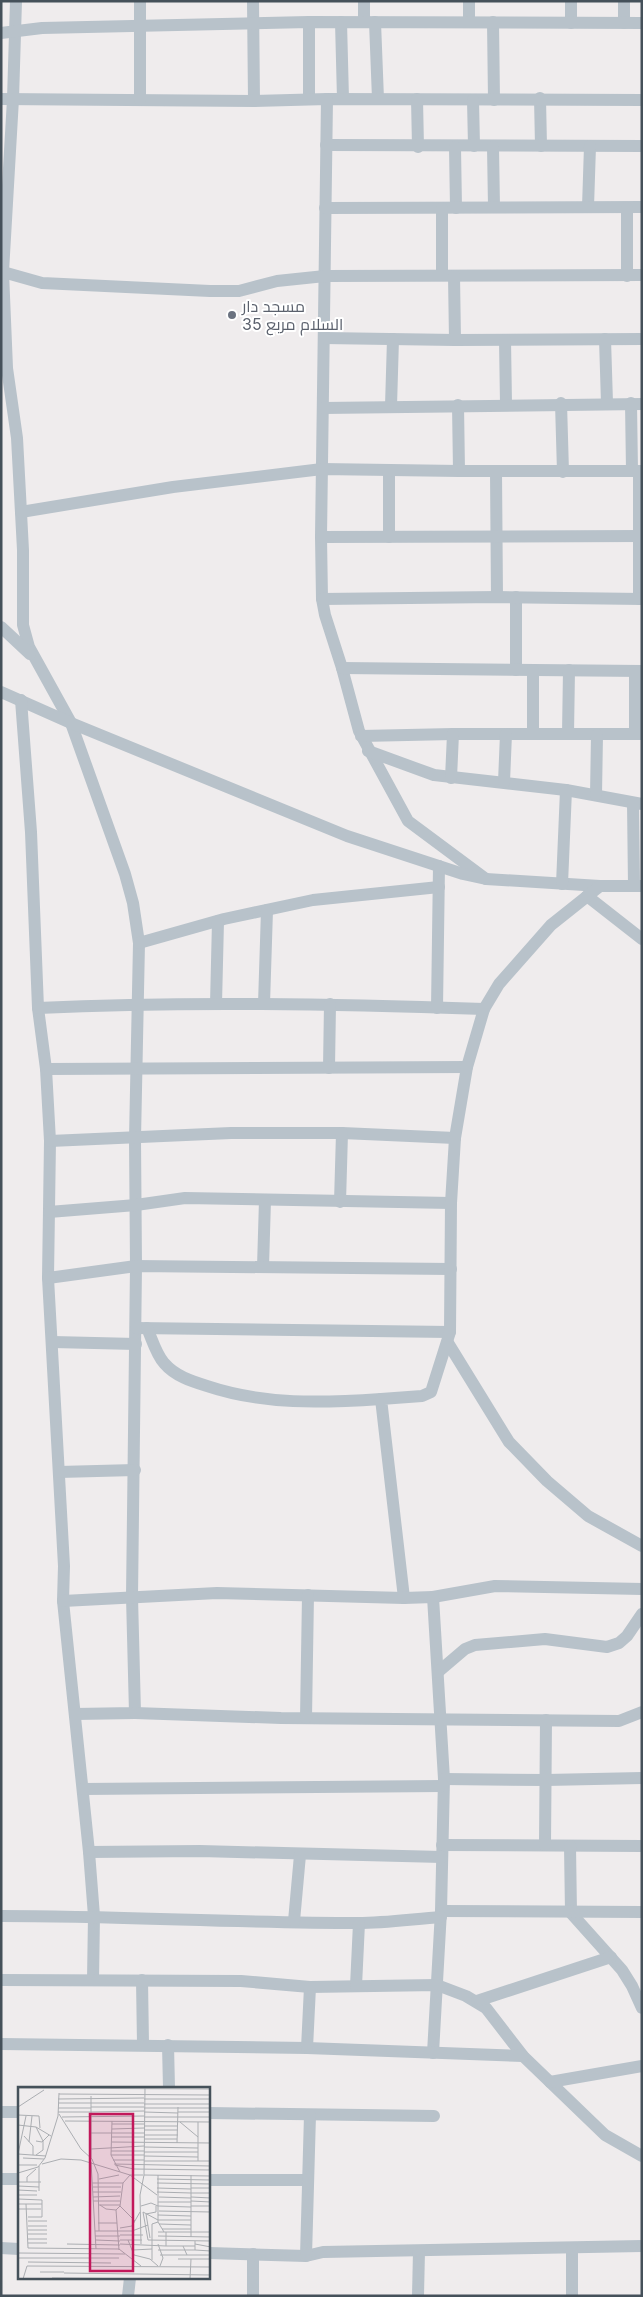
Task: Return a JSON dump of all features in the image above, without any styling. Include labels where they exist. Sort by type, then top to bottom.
[{"type":"street","points":[[16,1],[16,30],[7,99],[3,272],[7,368],[17,438],[23,550],[23,625],[26,638],[71,723],[125,874],[133,903],[139,944],[138,1069],[135,1139],[136,1266],[142,1328],[136,1344],[132,1597],[135,1713]]},
{"type":"street","points":[[140,1],[140,100]]},
{"type":"street","points":[[253,1],[254,101]]},
{"type":"street","points":[[364,1],[370,22],[378,99]]},
{"type":"street","points":[[468,1],[469,21]]},
{"type":"street","points":[[571,1],[571,22]]},
{"type":"street","points":[[624,1],[624,23]]},
{"type":"street","points":[[1,32],[42,28],[308,22],[642,23]]},
{"type":"street","points":[[308,22],[309,99]]},
{"type":"street","points":[[341,22],[343,99]]},
{"type":"street","points":[[493,22],[494,100]]},
{"type":"street","points":[[7,99],[254,101],[309,99],[494,100],[540,98],[642,100]]},
{"type":"street","points":[[540,98],[541,146]]},
{"type":"street","points":[[326,99],[322,599],[361,736],[408,821],[486,879]]},
{"type":"street","points":[[417,99],[418,147]]},
{"type":"street","points":[[473,100],[474,146]]},
{"type":"street","points":[[326,145],[418,147],[642,146]]},
{"type":"street","points":[[588,208],[590,146]]},
{"type":"street","points":[[455,147],[456,208]]},
{"type":"street","points":[[492,147],[494,207]]},
{"type":"street","points":[[326,208],[642,207]]},
{"type":"street","points":[[442,208],[455,340]]},
{"type":"street","points":[[626,208],[627,276]]},
{"type":"street","points":[[3,272],[42,282],[210,292],[239,290],[277,281],[325,276],[642,275]]},
{"type":"street","points":[[324,338],[393,340],[642,339]]},
{"type":"street","points":[[605,339],[607,403]]},
{"type":"street","points":[[391,406],[393,340]]},
{"type":"street","points":[[505,340],[506,404]]},
{"type":"street","points":[[322,599],[516,597],[640,599],[636,404],[506,404],[323,408]]},
{"type":"street","points":[[561,404],[563,472]]},
{"type":"street","points":[[458,405],[459,471]]},
{"type":"street","points":[[21,512],[172,486],[322,469],[496,472],[638,471]]},
{"type":"street","points":[[389,470],[389,537]]},
{"type":"street","points":[[496,472],[497,597]]},
{"type":"street","points":[[321,537],[640,536]]},
{"type":"street","points":[[516,597],[516,670]]},
{"type":"street","points":[[1,627],[38,661]]},
{"type":"street","points":[[342,668],[638,671],[638,734],[361,736]]},
{"type":"street","points":[[533,670],[534,734]]},
{"type":"street","points":[[568,734],[569,670]]},
{"type":"street","points":[[1,692],[71,723],[346,836],[439,866],[486,879],[600,886],[638,886],[637,804],[566,790],[434,776],[368,751]]},
{"type":"street","points":[[21,700],[31,832],[38,1008],[46,1069],[50,1141],[48,1278],[64,1566],[63,1602],[90,1852],[94,1916],[93,1980]]},
{"type":"street","points":[[451,778],[453,734]]},
{"type":"street","points":[[504,782],[506,734]]},
{"type":"street","points":[[596,795],[597,735]]},
{"type":"street","points":[[562,884],[566,790]]},
{"type":"street","points":[[437,1008],[439,866]]},
{"type":"street","points":[[142,1328],[163,1362],[177,1375],[234,1395],[283,1401],[329,1402],[422,1396],[430,1392],[449,1338],[451,1204],[455,1138],[467,1067],[484,1009],[499,984],[551,925],[600,886]]},
{"type":"street","points":[[139,944],[218,921],[267,910],[331,898],[439,887]]},
{"type":"street","points":[[587,896],[642,939]]},
{"type":"street","points":[[264,1004],[267,910]]},
{"type":"street","points":[[216,1004],[218,921]]},
{"type":"street","points":[[38,1008],[138,1003],[330,1004],[484,1009]]},
{"type":"street","points":[[328,1068],[330,1004]]},
{"type":"street","points":[[46,1069],[467,1067]]},
{"type":"street","points":[[50,1141],[135,1139],[231,1133],[342,1133],[455,1138]]},
{"type":"street","points":[[340,1202],[342,1133]]},
{"type":"street","points":[[50,1212],[136,1205],[185,1198],[451,1204]]},
{"type":"street","points":[[263,1267],[265,1200]]},
{"type":"street","points":[[48,1278],[136,1266],[451,1268]]},
{"type":"street","points":[[142,1328],[449,1338]]},
{"type":"street","points":[[449,1338],[509,1442],[547,1481],[588,1516],[642,1546]]},
{"type":"street","points":[[53,1342],[136,1344]]},
{"type":"street","points":[[381,1398],[404,1598]]},
{"type":"street","points":[[59,1472],[135,1470]]},
{"type":"street","points":[[63,1602],[217,1592],[404,1598],[433,1597],[495,1586],[642,1589]]},
{"type":"street","points":[[306,1718],[308,1595]]},
{"type":"street","points":[[433,1597],[443,1782],[441,1914],[433,2053]]},
{"type":"street","points":[[438,1672],[465,1648],[475,1645],[545,1639],[607,1647],[618,1643],[627,1636],[642,1614]]},
{"type":"street","points":[[75,1714],[135,1713],[441,1720],[619,1720],[642,1712]]},
{"type":"street","points":[[546,1720],[546,1845]]},
{"type":"street","points":[[83,1789],[642,1778]]},
{"type":"street","points":[[90,1852],[200,1851],[300,1855],[442,1851],[546,1845],[642,1846]]},
{"type":"street","points":[[570,1846],[571,1913],[637,1986],[642,2008]]},
{"type":"street","points":[[294,1921],[300,1855]]},
{"type":"street","points":[[1,1916],[94,1916],[238,1922],[359,1923],[441,1914],[642,1912]]},
{"type":"street","points":[[356,1986],[359,1923]]},
{"type":"street","points":[[477,2001],[611,1957]]},
{"type":"street","points":[[1,1980],[241,1981],[310,1987],[437,1985],[477,2001],[486,2008],[523,2056],[605,2135],[642,2156]]},
{"type":"street","points":[[142,1980],[143,2044]]},
{"type":"street","points":[[308,2048],[310,1987]]},
{"type":"street","points":[[1,2044],[143,2044],[523,2056]]},
{"type":"street","points":[[168,2045],[169,2087]]},
{"type":"street","points":[[550,2082],[642,2066]]},
{"type":"street","points":[[1,2112],[18,2112]]},
{"type":"street","points":[[210,2113],[434,2116]]},
{"type":"street","points":[[306,2256],[310,2115]]},
{"type":"street","points":[[1,2179],[18,2179]]},
{"type":"street","points":[[210,2180],[308,2180]]},
{"type":"street","points":[[210,2253],[306,2256],[323,2252],[642,2246]]},
{"type":"street","points":[[1,2248],[18,2249]]},
{"type":"street","points":[[572,2248],[572,2296]]},
{"type":"street","points":[[418,2251],[418,2296]]},
{"type":"street","points":[[253,2254],[253,2296]]},
{"type":"street","points":[[128,2296],[130,2280]]},
{"type":"place","name":"مسجد دار السلام مربع 35","points":[[232,315]]}]
